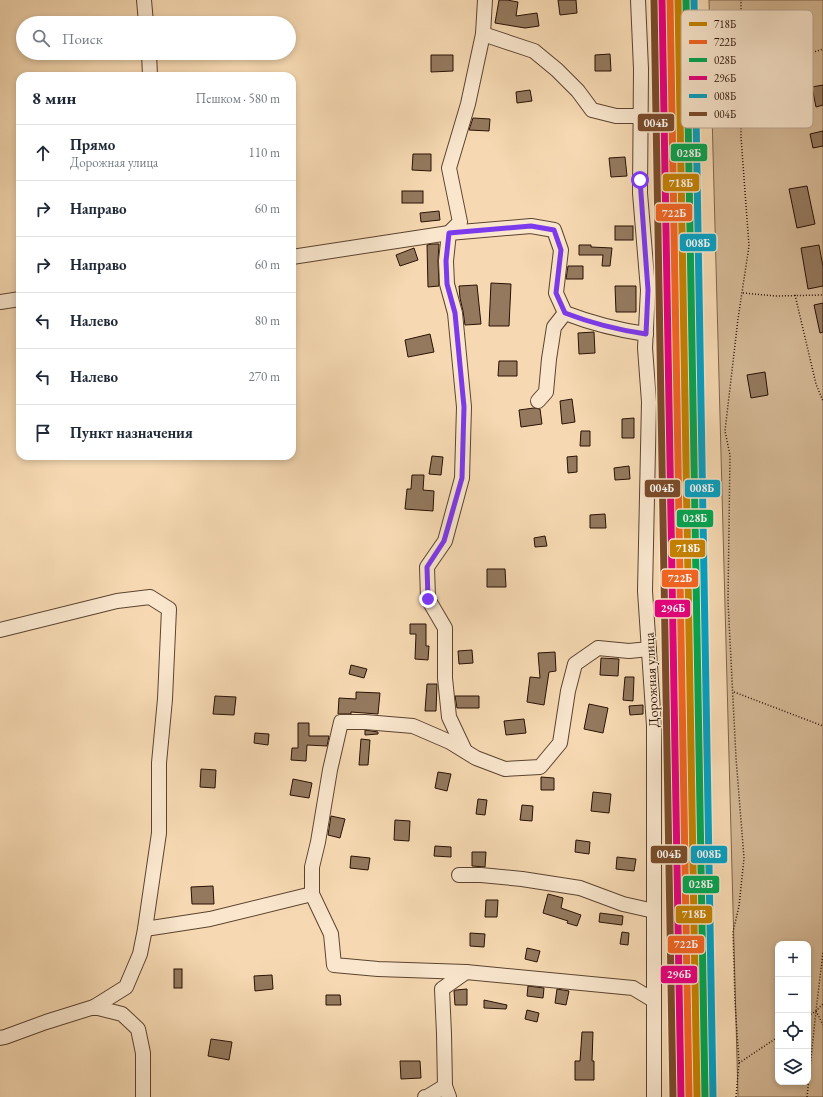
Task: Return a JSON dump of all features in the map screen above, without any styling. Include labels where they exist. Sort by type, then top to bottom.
[{"type":"street","points":[[144,0],[145,16]]},
{"type":"street","points":[[465,751],[449,717],[445,678],[445,628],[428,599],[427,567],[444,541],[462,478],[464,407],[455,313],[447,284],[446,261],[449,233],[460,222],[450,168],[468,104],[483,34],[485,0]]},
{"type":"street","name":"Дорожная улица","points":[[638,0],[641,69],[640,193],[648,290],[645,348],[648,410],[645,591],[654,726],[654,1097]]},
{"type":"street","points":[[483,34],[534,52],[557,70],[578,91],[592,110],[616,116],[641,116]]},
{"type":"street","points":[[149,60],[150,72]]},
{"type":"street","points":[[296,256],[449,233],[531,226],[554,230],[561,250],[556,293],[565,313],[581,320],[623,331],[646,334]]},
{"type":"street","points":[[0,302],[16,300]]},
{"type":"street","points":[[538,401],[546,392],[554,327],[565,313]]},
{"type":"street","points":[[0,630],[117,601],[150,597],[169,609],[165,699],[159,763],[159,833],[140,954],[126,987],[94,1007],[0,1038]]},
{"type":"street","points":[[649,649],[629,651],[598,648],[575,664],[568,691],[560,743],[540,767],[505,769],[476,758],[450,742],[413,726],[365,722],[341,722],[330,770],[318,842],[312,867],[312,894],[331,934],[334,965],[378,969],[466,972],[632,988],[653,1000]]},
{"type":"street","points":[[459,875],[481,875],[522,879],[580,888],[623,904],[654,911]]},
{"type":"street","points":[[145,929],[210,919],[312,894]]},
{"type":"street","points":[[425,1097],[447,1091],[442,989],[466,972]]},
{"type":"street","points":[[94,1007],[122,1014],[138,1029],[143,1053],[143,1097]]},
{"type":"path","points":[[813,52],[823,49]]},
{"type":"path","points":[[736,1097],[739,1063],[735,1002],[733,932],[739,906],[744,858],[736,758],[734,692],[728,601],[730,455],[724,431],[749,246],[741,128]]},
{"type":"path","points":[[742,293],[776,296],[823,295]]},
{"type":"path","points":[[794,295],[816,384],[823,401]]},
{"type":"path","points":[[734,692],[823,726]]},
{"type":"path","points":[[807,1097],[823,952]]},
{"type":"path","points":[[811,1014],[823,1004]]},
{"type":"path","points":[[816,1011],[823,1025]]},
{"type":"path","points":[[739,1063],[775,1039]]},
{"type":"shaded area","points":[[709,0],[823,0],[823,1097],[738,1097],[712,128],[813,128],[813,10],[709,10]]},
{"type":"building","points":[[499,0],[518,2],[516,16],[537,13],[539,26],[525,28],[495,23]]},
{"type":"building","points":[[558,0],[576,0],[577,13],[560,15]]},
{"type":"building","points":[[610,54],[611,71],[595,71],[595,55]]},
{"type":"building","points":[[431,55],[453,55],[453,71],[431,72]]},
{"type":"building","points":[[823,85],[823,105],[816,107],[813,87]]},
{"type":"building","points":[[530,90],[532,101],[517,103],[516,92]]},
{"type":"building","points":[[473,118],[490,119],[489,131],[469,130]]},
{"type":"building","points":[[823,131],[823,146],[813,148],[810,134]]},
{"type":"building","points":[[413,154],[431,154],[431,171],[412,170]]},
{"type":"building","points":[[625,157],[627,176],[611,177],[609,158]]},
{"type":"building","points":[[807,186],[815,224],[797,228],[789,189]]},
{"type":"building","points":[[402,191],[423,191],[423,203],[402,203]]},
{"type":"building","points":[[439,211],[440,220],[421,222],[420,213]]},
{"type":"building","points":[[615,226],[633,226],[633,240],[615,240]]},
{"type":"building","points":[[439,244],[439,286],[428,287],[427,245]]},
{"type":"building","points":[[579,245],[612,248],[610,266],[602,266],[603,255],[579,255]]},
{"type":"building","points":[[819,245],[823,267],[823,286],[808,289],[801,248]]},
{"type":"building","points":[[414,248],[418,260],[400,266],[396,255]]},
{"type":"building","points":[[568,266],[583,266],[583,279],[566,279]]},
{"type":"building","points":[[491,283],[511,284],[509,326],[489,326]]},
{"type":"building","points":[[477,285],[481,324],[465,325],[459,286]]},
{"type":"building","points":[[615,286],[636,286],[636,312],[616,312]]},
{"type":"building","points":[[823,303],[823,332],[820,333],[814,305]]},
{"type":"building","points":[[594,332],[595,353],[579,354],[578,333]]},
{"type":"building","points":[[430,334],[434,352],[408,357],[405,340]]},
{"type":"building","points":[[499,361],[517,361],[517,376],[498,376]]},
{"type":"building","points":[[765,372],[768,395],[751,398],[747,375]]},
{"type":"building","points":[[572,399],[575,422],[562,424],[560,401]]},
{"type":"building","points":[[534,408],[540,409],[542,424],[521,427],[519,410]]},
{"type":"building","points":[[634,418],[634,438],[622,438],[622,419]]},
{"type":"building","points":[[581,431],[590,431],[590,446],[580,446]]},
{"type":"building","points":[[432,456],[443,457],[441,475],[429,474]]},
{"type":"building","points":[[577,456],[577,472],[568,473],[567,457]]},
{"type":"building","points":[[629,466],[630,479],[615,480],[614,468]]},
{"type":"building","points":[[412,475],[424,475],[423,490],[434,491],[433,511],[405,509],[407,489],[411,489]]},
{"type":"building","points":[[605,514],[606,528],[590,528],[590,515]]},
{"type":"building","points":[[545,536],[547,546],[535,547],[534,538]]},
{"type":"building","points":[[487,569],[505,569],[506,587],[487,587]]},
{"type":"building","points":[[410,624],[426,624],[426,646],[429,646],[428,660],[415,659],[416,634],[410,634]]},
{"type":"building","points":[[472,650],[473,663],[459,664],[458,651]]},
{"type":"building","points":[[555,652],[556,671],[549,672],[544,705],[527,702],[530,677],[540,678],[538,653]]},
{"type":"building","points":[[601,658],[619,659],[618,676],[600,675]]},
{"type":"building","points":[[351,665],[367,669],[364,678],[349,674]]},
{"type":"building","points":[[625,677],[634,677],[633,701],[623,700]]},
{"type":"building","points":[[427,684],[437,684],[436,711],[425,711]]},
{"type":"building","points":[[356,692],[380,693],[378,714],[351,712],[351,714],[338,714],[339,698],[356,699]]},
{"type":"building","points":[[215,696],[236,697],[234,715],[213,714]]},
{"type":"building","points":[[455,696],[479,696],[479,708],[457,708]]},
{"type":"building","points":[[589,704],[608,708],[603,733],[584,729]]},
{"type":"building","points":[[643,705],[643,714],[630,715],[629,706]]},
{"type":"building","points":[[524,719],[526,733],[506,735],[504,721]]},
{"type":"building","points":[[298,723],[309,723],[309,736],[329,736],[327,746],[307,745],[306,761],[291,760],[292,748],[298,748]]},
{"type":"building","points":[[365,730],[378,732],[378,734],[365,735]]},
{"type":"building","points":[[255,733],[269,734],[268,745],[254,743]]},
{"type":"building","points":[[361,739],[370,740],[368,765],[359,765]]},
{"type":"building","points":[[201,769],[216,770],[215,788],[200,787]]},
{"type":"building","points":[[438,772],[451,774],[447,791],[435,788]]},
{"type":"building","points":[[541,777],[554,778],[554,790],[541,790]]},
{"type":"building","points":[[293,779],[312,783],[309,798],[290,795]]},
{"type":"building","points":[[593,792],[611,794],[609,813],[591,811]]},
{"type":"building","points":[[478,799],[487,800],[485,815],[476,814]]},
{"type":"building","points":[[522,805],[533,806],[532,821],[520,820]]},
{"type":"building","points":[[331,816],[345,819],[340,838],[328,835]]},
{"type":"building","points":[[395,820],[410,821],[409,841],[394,840]]},
{"type":"building","points":[[576,840],[590,842],[589,854],[575,852]]},
{"type":"building","points":[[435,846],[451,847],[451,857],[434,856]]},
{"type":"building","points":[[472,852],[486,852],[485,867],[472,866]]},
{"type":"building","points":[[351,856],[370,858],[368,870],[350,868]]},
{"type":"building","points":[[617,857],[636,859],[634,871],[616,869]]},
{"type":"building","points":[[213,886],[214,904],[192,904],[191,887]]},
{"type":"building","points":[[548,894],[563,898],[561,908],[581,915],[577,926],[567,923],[568,921],[543,913]]},
{"type":"building","points":[[486,900],[498,900],[497,917],[485,917]]},
{"type":"building","points":[[600,913],[623,916],[622,925],[599,922]]},
{"type":"building","points":[[622,932],[629,933],[628,945],[620,944]]},
{"type":"building","points":[[470,933],[485,934],[484,947],[470,946]]},
{"type":"building","points":[[527,948],[540,951],[537,962],[525,959]]},
{"type":"building","points":[[174,969],[182,969],[182,988],[174,988]]},
{"type":"building","points":[[272,975],[273,989],[255,991],[254,976]]},
{"type":"building","points":[[528,986],[544,988],[543,998],[527,996]]},
{"type":"building","points":[[467,989],[467,1005],[455,1005],[454,991]]},
{"type":"building","points":[[557,989],[569,991],[566,1005],[555,1003]]},
{"type":"building","points":[[326,995],[340,995],[341,1005],[326,1005]]},
{"type":"building","points":[[484,1000],[507,1005],[506,1009],[484,1008]]},
{"type":"building","points":[[527,1010],[539,1013],[537,1022],[525,1019]]},
{"type":"building","points":[[582,1032],[593,1032],[592,1061],[594,1061],[594,1080],[575,1080],[575,1061],[580,1061]]},
{"type":"building","points":[[211,1039],[232,1042],[229,1060],[208,1056]]},
{"type":"building","points":[[400,1061],[420,1061],[421,1078],[401,1079]]},
{"type":"transit line","name":"004Б","points":[[654,0],[673,1097]]},
{"type":"transit line","name":"296Б","points":[[662,0],[681,1097]]},
{"type":"transit line","name":"722Б","points":[[670,0],[689,1097]]},
{"type":"transit line","name":"718Б","points":[[678,0],[697,1097]]},
{"type":"transit line","name":"028Б","points":[[686,0],[686,10]]},
{"type":"transit line","name":"008Б","points":[[694,0],[694,10]]},
{"type":"transit line","name":"028Б","points":[[688,128],[705,1097]]},
{"type":"transit line","name":"008Б","points":[[696,128],[713,1097]]},
{"type":"route","points":[[428,599],[427,567],[444,541],[462,478],[464,407],[455,313],[447,284],[446,261],[449,233],[531,226],[554,230],[561,250],[556,293],[565,313],[581,320],[623,331],[646,334],[648,290],[640,180]]}]
